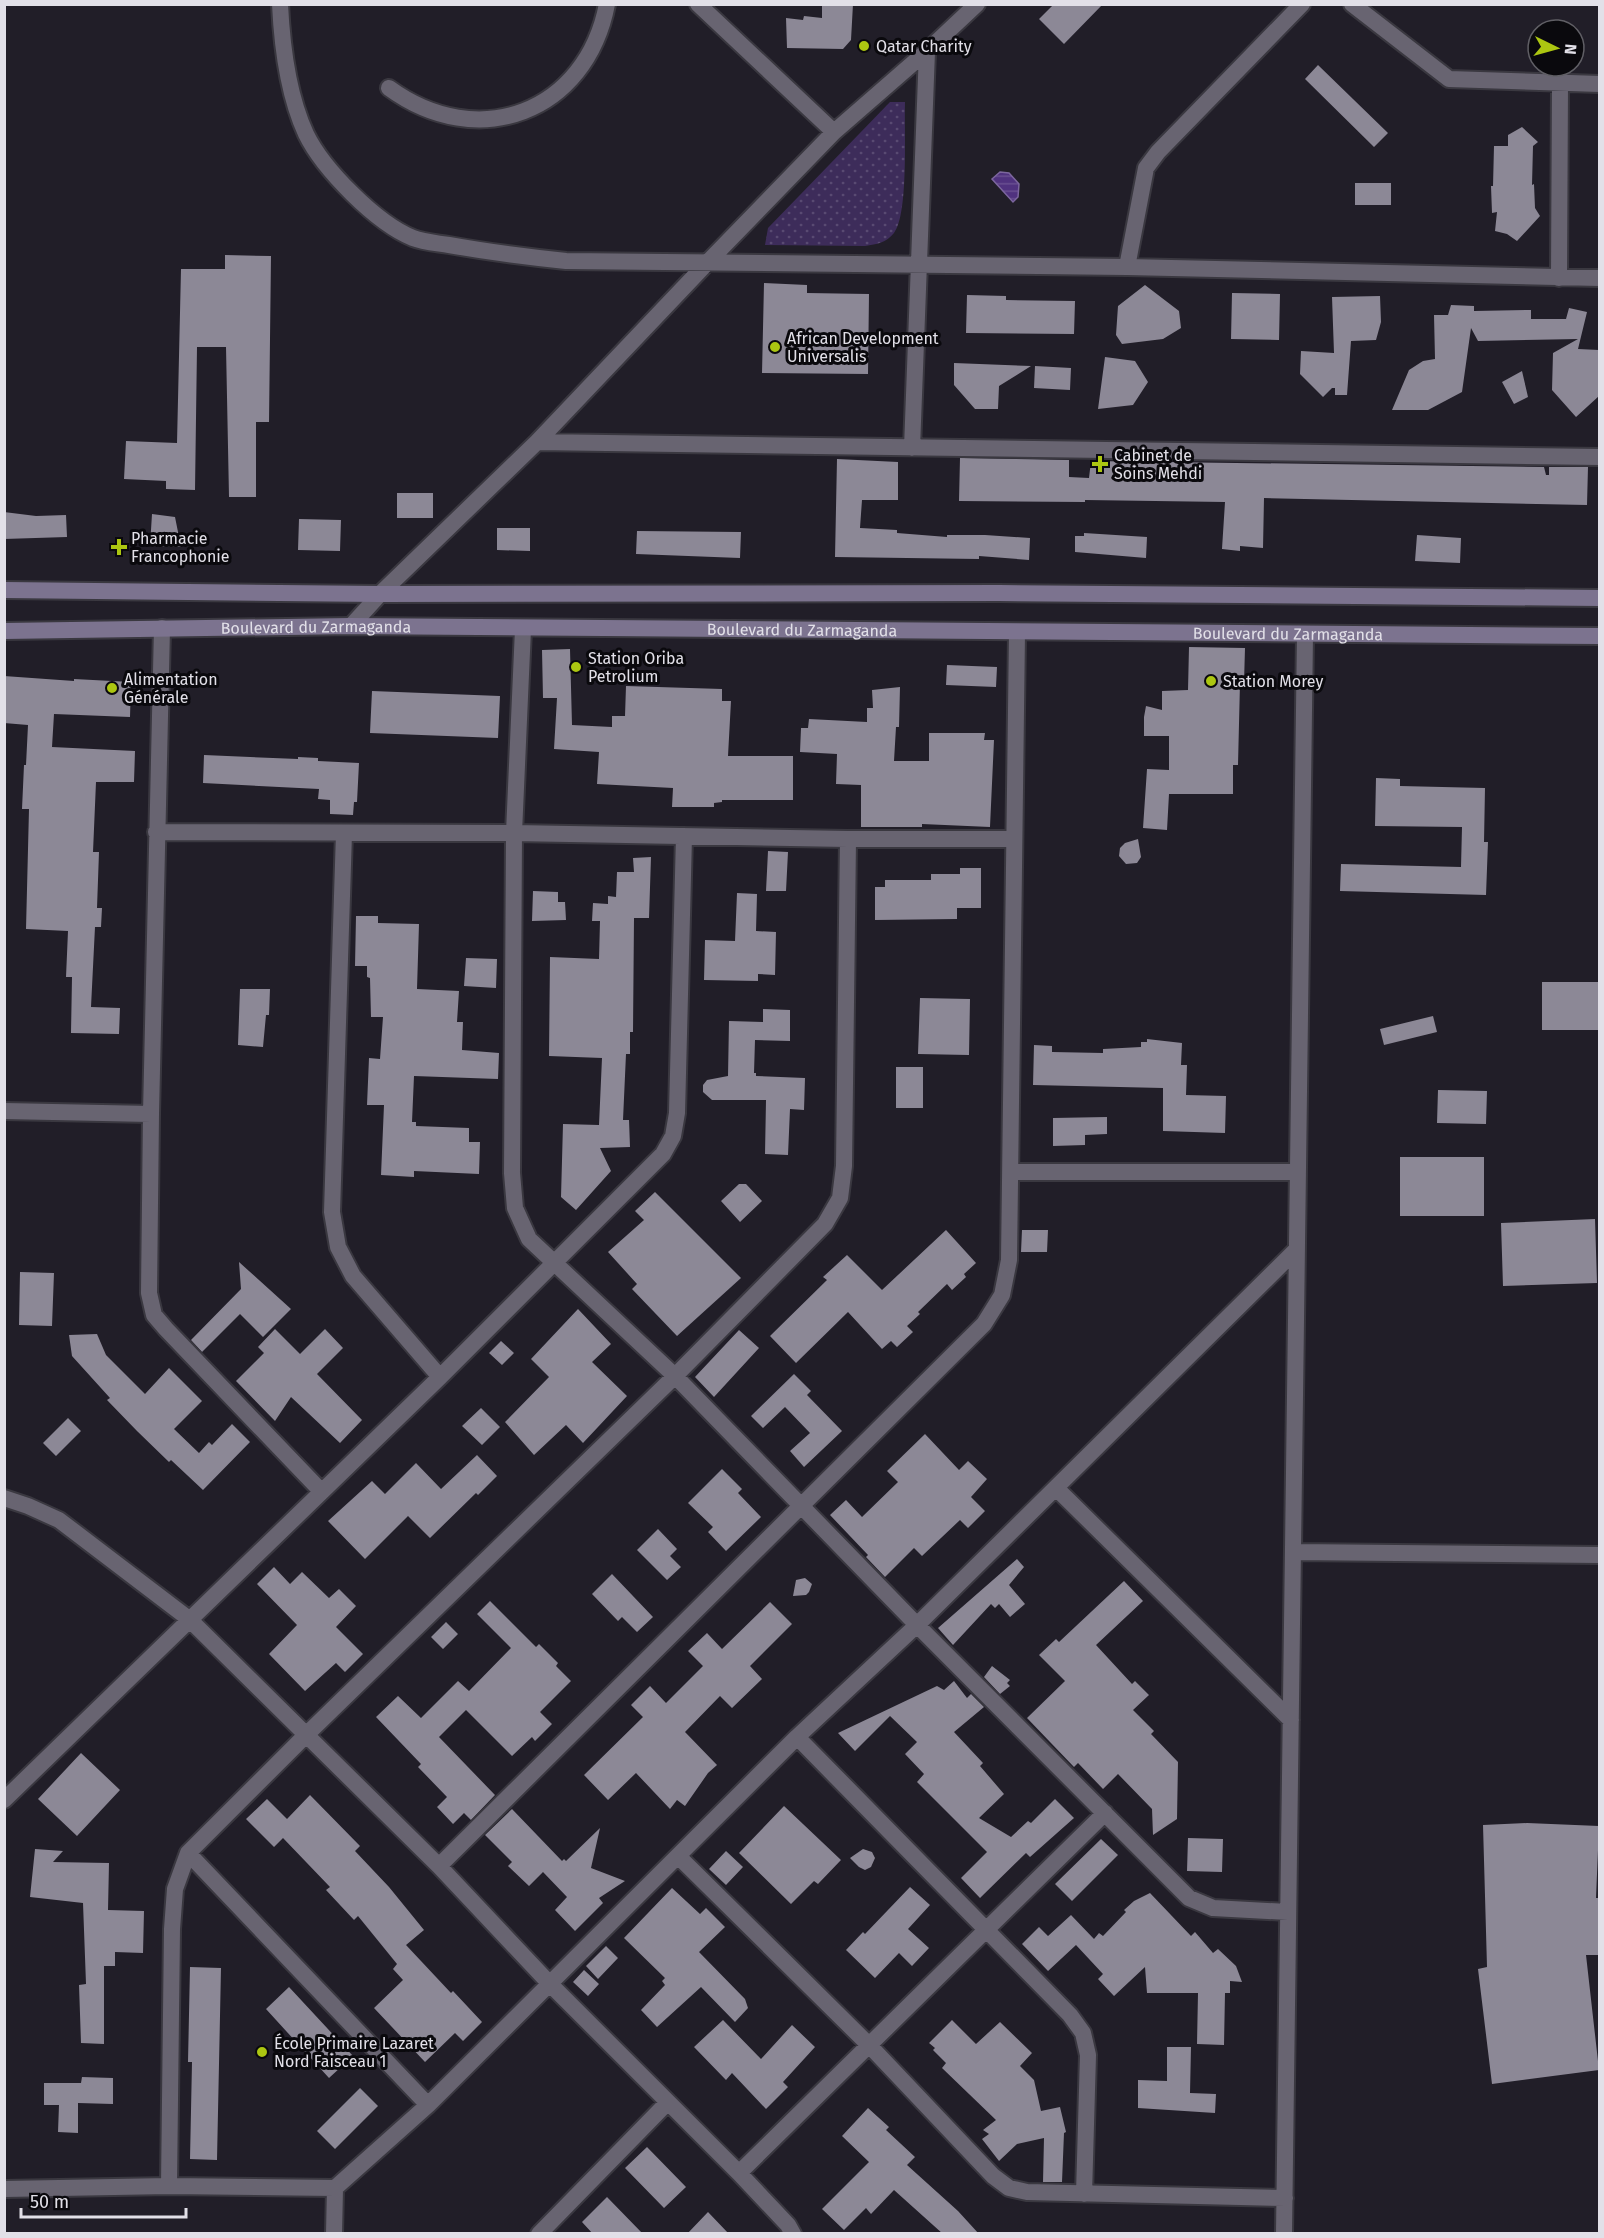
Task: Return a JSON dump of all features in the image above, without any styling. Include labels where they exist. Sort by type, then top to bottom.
[{"type":"main road","name":"Boulevard du Zarmaganda","points":[[4,590],[380,594],[999,593],[1599,598]]},
{"type":"main road","name":"Boulevard du Zarmaganda","points":[[4,631],[351,626],[1599,636]]},
{"type":"street","points":[[280,4],[292,92],[307,134],[336,177],[369,210],[413,238],[488,252],[566,261],[1127,267],[1599,278]]},
{"type":"street","points":[[390,88],[426,110],[446,117],[489,120],[527,110],[545,101],[576,75],[597,41],[608,4]]},
{"type":"street","points":[[698,4],[834,132]]},
{"type":"street","points":[[351,626],[380,594],[537,442],[834,132],[927,51],[976,4]]},
{"type":"street","points":[[1127,267],[1146,168],[1158,152],[1302,4]]},
{"type":"street","points":[[1352,4],[1449,79],[1599,84]]},
{"type":"street","points":[[912,448],[927,51]]},
{"type":"street","points":[[1559,278],[1560,84]]},
{"type":"street","points":[[537,442],[1599,457]]},
{"type":"street","points":[[162,628],[156,832],[149,1293],[154,1315],[321,1491]]},
{"type":"street","points":[[523,629],[514,833],[512,1173],[515,1208],[529,1239],[675,1376],[917,1625],[1190,1898],[1213,1908],[1288,1912]]},
{"type":"street","points":[[439,1866],[984,1324],[1002,1295],[1009,1260],[1011,1172],[1017,632]]},
{"type":"street","points":[[1284,2234],[1305,634]]},
{"type":"street","points":[[156,832],[514,833],[848,839],[1013,839]]},
{"type":"street","points":[[344,833],[332,1212],[338,1247],[353,1276],[440,1377]]},
{"type":"street","points":[[4,1800],[440,1377],[663,1154],[673,1136],[677,1113],[684,836]]},
{"type":"street","points":[[169,2186],[172,1929],[176,1888],[188,1853],[675,1376],[825,1224],[840,1198],[844,1166],[848,839]]},
{"type":"street","points":[[4,1111],[151,1114]]},
{"type":"street","points":[[1011,1172],[1298,1172]]},
{"type":"street","points":[[4,2189],[169,2186],[335,2188],[428,2105],[797,1737],[917,1625],[1297,1249]]},
{"type":"street","points":[[1056,1488],[1291,1720]]},
{"type":"street","points":[[4,1498],[59,1520],[189,1620],[439,1866],[550,1984],[740,2173],[788,2225],[793,2234]]},
{"type":"street","points":[[1293,1552],[1599,1555]]},
{"type":"street","points":[[797,1737],[1070,2015],[1083,2033],[1088,2055],[1084,2194]]},
{"type":"street","points":[[740,2173],[1105,1813]]},
{"type":"street","points":[[188,1853],[428,2105]]},
{"type":"street","points":[[679,1857],[869,2045],[993,2176],[1009,2188],[1027,2192],[1285,2198]]},
{"type":"street","points":[[538,2234],[668,2102]]},
{"type":"street","points":[[334,2234],[335,2188]]},
{"type":"shaded area","points":[[890,102],[905,102],[904,190],[899,223],[894,233],[884,241],[865,246],[765,245],[768,228]]},
{"type":"shaded area","points":[[1000,172],[1009,173],[1019,184],[1018,197],[1013,202],[992,179]]},
{"type":"building","points":[[822,4],[853,4],[851,40],[843,49],[787,48],[786,18],[803,20],[804,16],[822,18]]},
{"type":"building","points":[[1054,4],[1103,4],[1064,44],[1039,19]]},
{"type":"building","points":[[1318,65],[1388,133],[1374,147],[1305,79]]},
{"type":"building","points":[[1522,127],[1538,142],[1533,146],[1532,185],[1534,184],[1535,208],[1540,216],[1517,241],[1507,234],[1495,231],[1497,212],[1492,213],[1491,186],[1493,186],[1494,146],[1508,146],[1508,135]]},
{"type":"building","points":[[1355,183],[1391,183],[1391,205],[1355,205]]},
{"type":"building","points":[[225,255],[271,256],[269,422],[256,422],[256,497],[229,497],[226,347],[197,347],[195,490],[166,489],[166,481],[124,479],[126,441],[177,443],[181,269],[225,269]]},
{"type":"building","points":[[764,283],[807,285],[807,293],[869,294],[868,374],[762,373]]},
{"type":"building","points":[[1145,285],[1179,311],[1181,328],[1163,339],[1122,344],[1116,335],[1118,306]]},
{"type":"building","points":[[1232,293],[1280,294],[1279,340],[1231,339]]},
{"type":"building","points":[[967,295],[1006,296],[1006,300],[1075,301],[1074,334],[966,333]]},
{"type":"building","points":[[1380,296],[1381,322],[1376,340],[1351,341],[1347,395],[1335,395],[1335,388],[1332,388],[1323,397],[1300,374],[1301,351],[1334,353],[1332,297]]},
{"type":"building","points":[[1451,305],[1474,306],[1474,311],[1531,310],[1531,319],[1566,319],[1569,308],[1587,312],[1578,349],[1599,350],[1599,396],[1576,417],[1552,390],[1553,353],[1578,339],[1478,341],[1471,328],[1462,392],[1428,410],[1392,410],[1409,370],[1423,361],[1435,359],[1434,315],[1448,315]]},
{"type":"building","points":[[1105,357],[1135,361],[1148,382],[1133,405],[1098,409]]},
{"type":"building","points":[[954,363],[1031,366],[999,386],[998,409],[975,409],[954,385]]},
{"type":"building","points":[[1035,366],[1071,368],[1070,390],[1034,388]]},
{"type":"building","points":[[1522,371],[1528,397],[1514,404],[1502,382]]},
{"type":"building","points":[[960,458],[1069,460],[1069,477],[1089,478],[1091,461],[1544,467],[1546,475],[1549,475],[1549,467],[1588,467],[1587,505],[1264,498],[1263,548],[1240,546],[1240,551],[1222,549],[1225,502],[959,501]]},
{"type":"building","points":[[837,459],[898,462],[898,500],[862,500],[860,528],[897,530],[897,533],[947,537],[947,535],[985,535],[1030,538],[1029,560],[979,556],[979,559],[835,557]]},
{"type":"building","points":[[397,493],[433,493],[433,518],[397,518]]},
{"type":"building","points":[[4,512],[36,516],[66,515],[67,537],[4,539]]},
{"type":"building","points":[[152,514],[175,517],[181,547],[150,546]]},
{"type":"building","points":[[299,519],[341,520],[340,551],[298,550]]},
{"type":"building","points":[[497,528],[530,528],[530,551],[497,550]]},
{"type":"building","points":[[637,531],[741,532],[740,558],[636,554]]},
{"type":"building","points":[[1084,533],[1147,537],[1146,558],[1075,552],[1075,536],[1084,536]]},
{"type":"building","points":[[1417,535],[1461,538],[1460,563],[1415,561]]},
{"type":"building","points":[[1189,647],[1245,648],[1244,683],[1240,683],[1238,765],[1233,765],[1233,794],[1169,794],[1167,830],[1143,828],[1147,769],[1169,770],[1169,736],[1144,736],[1146,706],[1162,710],[1162,691],[1188,690]]},
{"type":"building","points":[[570,649],[572,725],[612,727],[612,716],[625,716],[626,686],[722,689],[722,701],[731,701],[728,756],[793,756],[793,800],[722,800],[722,802],[714,803],[714,807],[672,807],[673,788],[597,784],[599,752],[554,749],[557,698],[543,698],[542,650]]},
{"type":"building","points":[[947,665],[997,667],[996,687],[946,685]]},
{"type":"building","points":[[4,676],[131,682],[130,717],[54,714],[52,747],[135,751],[134,782],[96,782],[93,852],[99,852],[97,908],[102,908],[101,927],[95,927],[91,1007],[120,1008],[119,1034],[71,1033],[72,977],[66,977],[68,931],[26,929],[29,809],[22,809],[28,725],[4,723]]},
{"type":"building","points":[[900,687],[899,727],[896,727],[894,761],[929,761],[929,733],[985,733],[984,740],[994,740],[990,827],[922,824],[922,827],[861,827],[861,785],[836,784],[837,754],[800,752],[801,728],[808,728],[809,719],[867,722],[867,708],[873,708],[872,690]]},
{"type":"building","points":[[372,691],[500,696],[498,738],[370,733]]},
{"type":"building","points":[[204,755],[318,758],[318,761],[359,763],[357,802],[354,802],[353,815],[330,814],[330,800],[318,799],[319,789],[203,783]]},
{"type":"building","points":[[1376,778],[1400,779],[1400,786],[1485,788],[1484,842],[1488,842],[1486,895],[1340,891],[1341,864],[1461,867],[1462,827],[1375,826]]},
{"type":"building","points":[[1138,839],[1141,857],[1137,863],[1126,864],[1119,856],[1120,848],[1125,843]]},
{"type":"building","points":[[768,851],[788,852],[786,891],[766,891]]},
{"type":"building","points":[[651,857],[649,918],[634,918],[633,1032],[630,1032],[630,1054],[626,1054],[623,1120],[629,1120],[630,1147],[600,1148],[611,1171],[576,1210],[561,1197],[563,1124],[599,1125],[602,1058],[549,1056],[550,957],[599,959],[600,921],[592,921],[593,903],[608,904],[608,896],[616,897],[617,872],[634,872],[633,858]]},
{"type":"building","points":[[960,868],[981,868],[981,908],[957,908],[957,919],[875,920],[875,887],[885,887],[885,880],[931,880],[931,874],[960,874]]},
{"type":"building","points":[[533,891],[558,892],[558,902],[565,902],[566,920],[532,921]]},
{"type":"building","points":[[737,893],[757,894],[756,931],[776,932],[775,975],[758,974],[758,981],[704,980],[705,940],[735,941]]},
{"type":"building","points":[[356,916],[378,916],[378,923],[419,924],[417,989],[459,991],[457,1022],[463,1022],[462,1050],[499,1053],[498,1079],[414,1076],[412,1122],[416,1122],[416,1126],[469,1128],[469,1142],[480,1142],[479,1174],[414,1171],[414,1177],[381,1175],[384,1105],[367,1105],[369,1058],[380,1059],[383,1017],[371,1017],[370,978],[367,977],[367,966],[355,966]]},
{"type":"building","points":[[466,958],[497,959],[496,988],[464,986]]},
{"type":"building","points":[[1542,982],[1599,982],[1599,1030],[1542,1030]]},
{"type":"building","points":[[240,989],[270,989],[269,1015],[266,1015],[263,1047],[238,1045]]},
{"type":"building","points":[[920,998],[970,999],[969,1055],[918,1054]]},
{"type":"building","points":[[763,1009],[790,1010],[790,1041],[755,1040],[754,1073],[756,1076],[805,1078],[804,1110],[790,1109],[788,1155],[765,1154],[766,1100],[712,1100],[703,1092],[703,1085],[707,1080],[728,1076],[729,1021],[763,1022]]},
{"type":"building","points":[[1433,1016],[1437,1032],[1384,1045],[1380,1029]]},
{"type":"building","points":[[1147,1039],[1182,1043],[1181,1065],[1187,1065],[1186,1095],[1226,1096],[1225,1133],[1163,1131],[1163,1088],[1033,1085],[1034,1045],[1052,1046],[1052,1052],[1103,1053],[1103,1049],[1141,1047],[1141,1042],[1147,1042]]},
{"type":"building","points":[[896,1067],[923,1067],[923,1108],[896,1108]]},
{"type":"building","points":[[1438,1090],[1487,1091],[1486,1124],[1437,1123]]},
{"type":"building","points":[[1107,1117],[1107,1134],[1085,1135],[1085,1145],[1053,1146],[1053,1118]]},
{"type":"building","points":[[1400,1157],[1484,1157],[1484,1216],[1400,1216]]},
{"type":"building","points":[[739,1184],[746,1184],[762,1201],[740,1222],[721,1201]]},
{"type":"building","points":[[655,1192],[741,1278],[677,1336],[632,1289],[637,1284],[608,1252],[644,1220],[635,1211]]},
{"type":"building","points":[[1595,1219],[1597,1283],[1503,1286],[1501,1223]]},
{"type":"building","points":[[946,1230],[976,1263],[964,1274],[966,1277],[952,1290],[947,1284],[918,1312],[920,1314],[907,1326],[913,1332],[897,1347],[891,1341],[882,1349],[848,1312],[796,1363],[770,1336],[827,1280],[823,1277],[847,1255],[882,1290]]},
{"type":"building","points":[[1022,1230],[1048,1230],[1047,1252],[1021,1252]]},
{"type":"building","points":[[239,1262],[291,1309],[263,1337],[240,1314],[202,1352],[191,1340],[241,1289]]},
{"type":"building","points":[[20,1272],[54,1273],[52,1326],[19,1325]]},
{"type":"building","points":[[578,1309],[611,1344],[592,1362],[627,1396],[583,1443],[566,1425],[534,1455],[505,1422],[549,1377],[531,1359]]},
{"type":"building","points":[[275,1329],[300,1354],[325,1329],[343,1348],[317,1374],[362,1420],[340,1443],[291,1397],[275,1421],[236,1381],[264,1353],[258,1347]]},
{"type":"building","points":[[739,1330],[759,1348],[714,1397],[695,1377]]},
{"type":"building","points":[[97,1334],[106,1355],[145,1394],[169,1368],[202,1401],[174,1429],[199,1453],[209,1442],[212,1445],[232,1424],[250,1442],[203,1490],[137,1431],[107,1400],[110,1398],[72,1356],[69,1335]]},
{"type":"building","points":[[501,1341],[514,1353],[502,1365],[489,1353]]},
{"type":"building","points":[[794,1374],[811,1391],[807,1395],[842,1431],[804,1467],[790,1451],[810,1433],[785,1407],[763,1428],[751,1416]]},
{"type":"building","points":[[481,1408],[500,1427],[482,1445],[462,1426]]},
{"type":"building","points":[[68,1418],[81,1431],[56,1456],[43,1443]]},
{"type":"building","points":[[925,1434],[959,1470],[968,1461],[987,1479],[971,1497],[985,1511],[968,1528],[960,1520],[922,1556],[914,1548],[885,1577],[866,1557],[868,1555],[830,1515],[846,1500],[862,1517],[898,1482],[887,1471]]},
{"type":"building","points":[[477,1455],[497,1476],[430,1538],[408,1516],[365,1559],[328,1521],[372,1481],[385,1494],[416,1463],[441,1489]]},
{"type":"building","points":[[722,1469],[742,1489],[738,1493],[761,1517],[726,1551],[708,1532],[713,1527],[688,1503]]},
{"type":"building","points":[[658,1529],[677,1549],[670,1556],[681,1567],[667,1580],[637,1550]]},
{"type":"building","points":[[1017,1559],[1024,1567],[1009,1585],[1025,1604],[1010,1617],[999,1604],[995,1608],[991,1604],[953,1645],[938,1628]]},
{"type":"building","points":[[274,1567],[290,1584],[302,1572],[329,1598],[339,1589],[356,1606],[336,1627],[363,1654],[345,1672],[336,1663],[305,1691],[269,1654],[297,1625],[257,1584]]},
{"type":"building","points":[[612,1574],[653,1617],[637,1632],[622,1617],[618,1621],[592,1594]]},
{"type":"building","points":[[805,1578],[812,1584],[809,1592],[806,1595],[793,1596],[796,1580]]},
{"type":"building","points":[[1124,1581],[1143,1601],[1096,1645],[1132,1684],[1135,1681],[1149,1695],[1133,1710],[1154,1731],[1151,1734],[1178,1762],[1177,1819],[1153,1835],[1152,1809],[1118,1774],[1103,1789],[1078,1763],[1074,1767],[1027,1718],[1065,1681],[1039,1655],[1056,1639],[1059,1642]]},
{"type":"building","points":[[490,1601],[536,1647],[539,1644],[558,1663],[556,1666],[571,1681],[540,1712],[552,1724],[535,1741],[532,1737],[512,1756],[466,1710],[439,1737],[495,1795],[471,1820],[464,1813],[453,1824],[437,1807],[447,1797],[418,1767],[421,1764],[376,1717],[398,1696],[421,1718],[458,1681],[469,1691],[511,1648],[477,1614]]},
{"type":"building","points":[[770,1602],[792,1624],[750,1666],[762,1679],[732,1708],[720,1696],[685,1732],[717,1765],[708,1773],[685,1806],[677,1800],[670,1809],[636,1773],[608,1800],[584,1775],[643,1717],[631,1705],[650,1686],[666,1703],[703,1666],[688,1651],[707,1633],[722,1649]]},
{"type":"building","points":[[446,1622],[458,1634],[443,1649],[431,1637]]},
{"type":"building","points":[[992,1666],[1010,1680],[1007,1683],[1010,1686],[1000,1694],[984,1677]]},
{"type":"building","points":[[954,1681],[967,1698],[971,1694],[984,1707],[954,1732],[983,1763],[980,1766],[1004,1794],[979,1818],[1011,1837],[1028,1821],[1031,1823],[1055,1799],[1074,1818],[1030,1857],[1026,1853],[980,1898],[961,1878],[987,1852],[917,1782],[924,1774],[905,1754],[917,1742],[890,1716],[855,1751],[838,1733],[937,1686],[944,1690]]},
{"type":"building","points":[[81,1753],[120,1790],[77,1836],[38,1799]]},
{"type":"building","points":[[310,1795],[360,1846],[355,1851],[389,1887],[424,1930],[406,1945],[482,2022],[463,2041],[455,2033],[425,2062],[374,2008],[403,1980],[393,1969],[397,1964],[358,1916],[354,1920],[326,1890],[330,1887],[283,1838],[274,1847],[246,1819],[267,1799],[287,1819]]},
{"type":"building","points":[[784,1806],[841,1860],[818,1884],[814,1881],[791,1904],[739,1853]]},
{"type":"building","points":[[512,1809],[562,1861],[564,1859],[566,1861],[600,1828],[591,1868],[625,1881],[599,1898],[603,1903],[575,1931],[555,1910],[567,1897],[543,1872],[529,1886],[508,1866],[512,1862],[485,1835]]},
{"type":"building","points":[[1527,1823],[1599,1826],[1596,1898],[1599,1898],[1599,1955],[1586,1955],[1599,2070],[1492,2084],[1478,1969],[1487,1967],[1483,1825]]},
{"type":"building","points":[[1188,1838],[1223,1839],[1222,1872],[1187,1871]]},
{"type":"building","points":[[1101,1839],[1118,1855],[1072,1901],[1055,1884]]},
{"type":"building","points":[[35,1849],[63,1851],[53,1862],[109,1863],[108,1910],[144,1911],[143,1953],[115,1952],[115,1966],[104,1966],[104,2044],[81,2043],[79,1985],[86,1984],[83,1903],[30,1897]]},
{"type":"building","points":[[863,1849],[872,1852],[875,1858],[871,1867],[865,1870],[850,1858]]},
{"type":"building","points":[[726,1851],[743,1867],[726,1885],[709,1869]]},
{"type":"building","points":[[910,1887],[930,1905],[908,1929],[929,1948],[912,1966],[899,1953],[875,1978],[846,1950],[863,1932],[865,1934]]},
{"type":"building","points":[[672,1888],[700,1914],[706,1908],[725,1927],[699,1952],[745,1999],[748,2008],[735,2022],[701,1987],[657,2027],[641,2010],[665,1985],[662,1981],[665,1978],[624,1938]]},
{"type":"building","points":[[1150,1893],[1191,1936],[1195,1932],[1213,1953],[1218,1949],[1236,1966],[1242,1982],[1230,1981],[1230,1993],[1225,1993],[1224,2045],[1197,2044],[1198,1993],[1147,1993],[1145,1967],[1114,1996],[1098,1979],[1103,1974],[1076,1945],[1048,1971],[1022,1944],[1039,1927],[1048,1936],[1071,1915],[1094,1939],[1099,1933],[1103,1936],[1126,1912],[1124,1910],[1134,1901]]},
{"type":"building","points":[[606,1946],[618,1958],[598,1979],[586,1966]]},
{"type":"building","points":[[190,1967],[221,1968],[217,2160],[190,2159],[192,2062],[188,2062]]},
{"type":"building","points":[[584,1970],[599,1984],[588,1996],[573,1982]]},
{"type":"building","points":[[289,1987],[353,2056],[329,2078],[266,2009]]},
{"type":"building","points":[[723,2020],[761,2059],[792,2025],[815,2047],[783,2082],[788,2087],[766,2109],[732,2073],[726,2080],[694,2047]]},
{"type":"building","points":[[952,2020],[976,2044],[1000,2022],[1032,2053],[1020,2066],[1034,2080],[1041,2111],[1060,2107],[1066,2132],[1064,2133],[1062,2182],[1043,2182],[1044,2138],[1017,2144],[999,2161],[982,2139],[989,2134],[983,2130],[996,2120],[942,2068],[946,2063],[929,2043]]},
{"type":"building","points":[[1167,2047],[1191,2047],[1190,2093],[1216,2094],[1215,2113],[1138,2108],[1138,2080],[1167,2081]]},
{"type":"building","points":[[82,2077],[113,2078],[113,2104],[78,2103],[78,2133],[58,2132],[59,2105],[44,2105],[44,2083],[81,2083]]},
{"type":"building","points":[[360,2088],[378,2106],[335,2149],[317,2131]]},
{"type":"building","points":[[868,2108],[889,2127],[886,2130],[915,2157],[907,2165],[958,2211],[979,2234],[943,2234],[894,2190],[871,2214],[866,2208],[844,2230],[822,2209],[869,2162],[842,2136]]},
{"type":"building","points":[[647,2147],[686,2187],[664,2208],[625,2168]]},
{"type":"building","points":[[607,2197],[643,2234],[593,2234],[582,2222]]},
{"type":"building","points":[[708,2212],[729,2234],[687,2234]]},
{"type":"place","name":"Qatar Charity","points":[[864,46]]},
{"type":"place","name":"African Development Universalis","points":[[775,347]]},
{"type":"place","name":"Cabinet de Soins Mehdi","points":[[1100,464]]},
{"type":"place","name":"Pharmacie Francophonie","points":[[119,547]]},
{"type":"place","name":"Station Oriba Petrolium","points":[[576,667]]},
{"type":"place","name":"Station Morey","points":[[1211,681]]},
{"type":"place","name":"Alimentation Générale","points":[[112,688]]},
{"type":"place","name":"École Primaire Lazaret Nord Faisceau 1","points":[[262,2052]]}]
